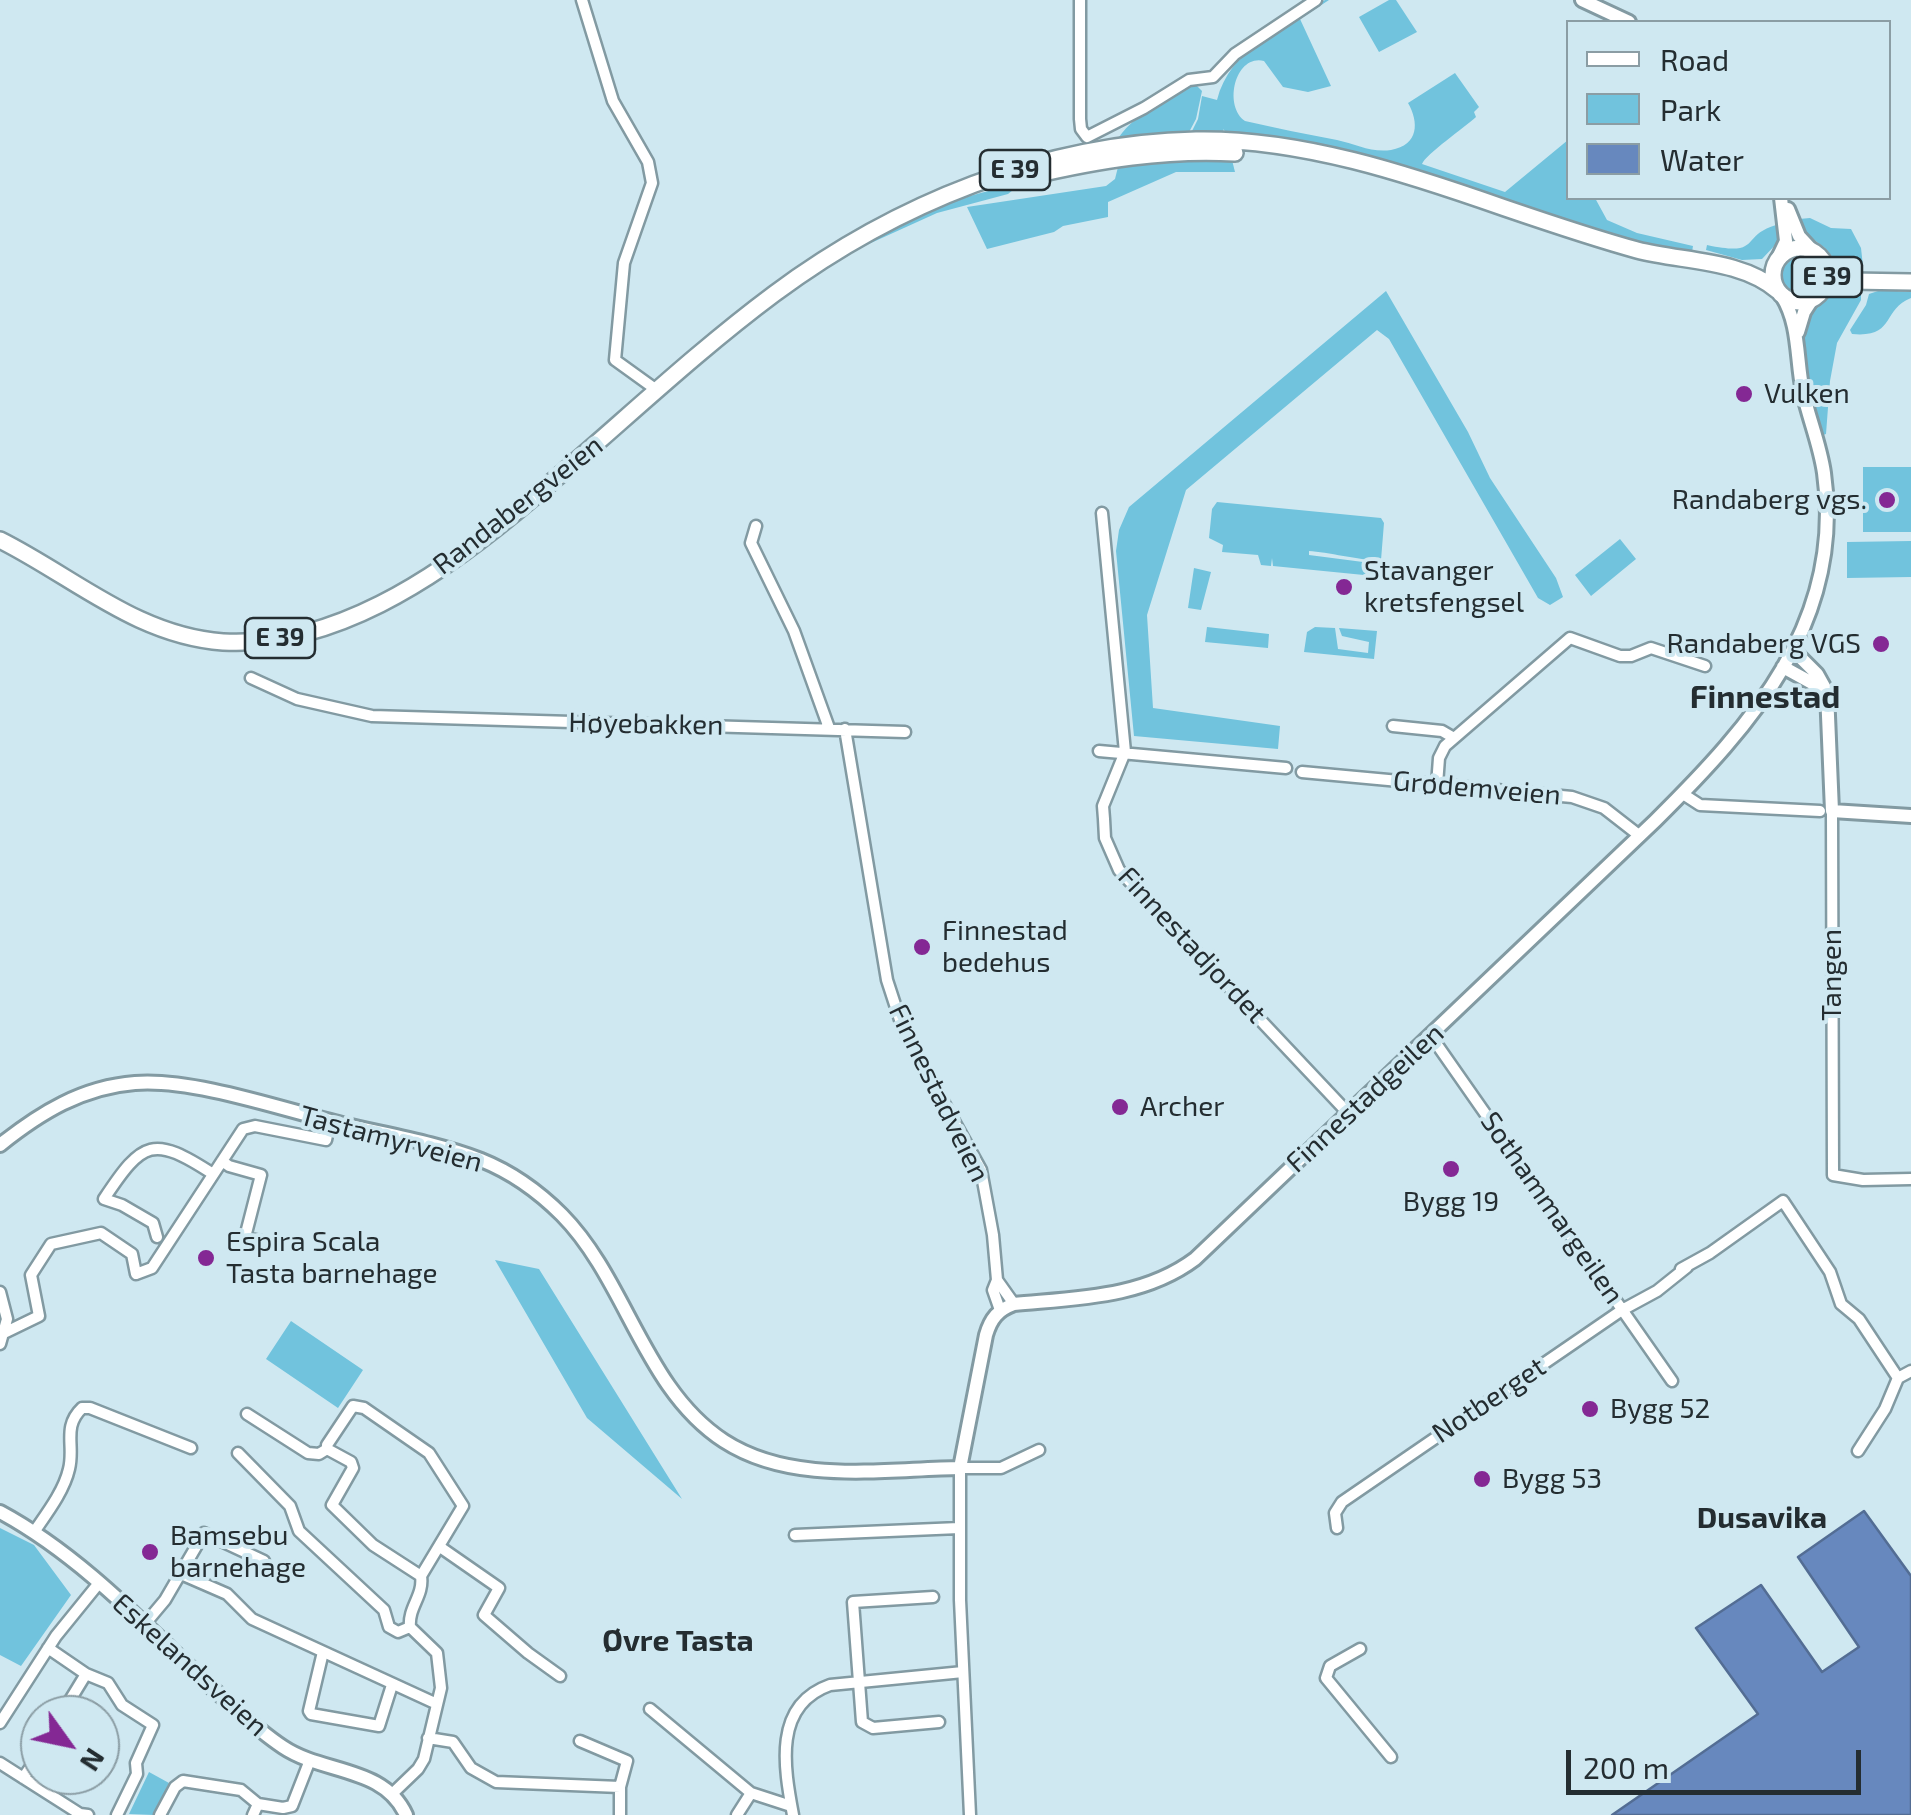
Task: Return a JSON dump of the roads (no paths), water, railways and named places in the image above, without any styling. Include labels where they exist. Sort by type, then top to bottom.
[{"type":"highway","name":"Randabergveien","points":[[0,540],[119,610],[170,632],[225,642],[294,635],[383,601],[449,564],[503,523],[747,314],[832,255],[934,207],[1015,180],[1102,160],[1176,152],[1310,160],[1365,169],[1468,195],[1633,249],[1742,269],[1780,293]]},
{"type":"highway","name":"E 39","points":[[1874,280],[1838,270],[1817,254],[1792,248],[1777,260],[1772,272],[1780,293],[1794,302],[1842,282],[1911,282]]},
{"type":"highway","name":"E 39","points":[[1817,254],[1827,277],[1818,294]]},
{"type":"highway","name":"Randabergveien","points":[[1742,269],[1777,260]]},
{"type":"main road","points":[[1582,0],[1625,20]]},
{"type":"main road","points":[[1777,260],[1786,241],[1782,200]]},
{"type":"main road","points":[[1783,200],[1799,236],[1817,254]]},
{"type":"main road","name":"Finnestadgeilen","points":[[1000,1310],[1014,1304],[1127,1290],[1167,1278],[1195,1259],[1640,836],[1736,738],[1793,650],[1817,591],[1824,559],[1824,473],[1803,390],[1790,310],[1780,293]]},
{"type":"main road","name":"Finnestadgeilen","points":[[1797,339],[1804,312],[1818,294]]},
{"type":"main road","points":[[1793,650],[1822,680],[1828,698]]},
{"type":"main road","points":[[1783,667],[1812,683],[1828,698]]},
{"type":"main road","name":"Tangen","points":[[1826,811],[1828,698]]},
{"type":"main road","points":[[1826,811],[1911,816]]},
{"type":"main road","name":"Tastamyrveien","points":[[0,1145],[40,1114],[66,1100],[135,1082],[175,1083],[482,1160],[560,1212],[583,1238],[683,1405],[702,1425],[750,1456],[808,1470],[960,1468]]},
{"type":"main road","name":"Finnestadveien","points":[[960,1468],[986,1334],[1000,1310]]},
{"type":"main road","name":"Eskelandsveien","points":[[0,1512],[34,1532],[99,1583],[284,1748],[375,1781],[392,1794]]},
{"type":"main road","points":[[392,1794],[406,1815]]},
{"type":"street","points":[[582,0],[613,101],[648,162],[652,183],[624,263],[615,360],[658,391]]},
{"type":"street","points":[[1080,0],[1080,119],[1087,137],[1189,80],[1213,77],[1235,54],[1316,0]]},
{"type":"street","name":"Finnestadjordet","points":[[1102,513],[1125,752],[1103,806],[1105,838],[1119,870],[1348,1114]]},
{"type":"street","points":[[756,526],[751,543],[794,632],[829,728],[905,732]]},
{"type":"street","points":[[1436,785],[1440,754],[1454,738],[1570,638],[1620,656],[1651,648],[1705,666]]},
{"type":"street","name":"Høyebakken","points":[[252,678],[297,699],[372,716],[829,728]]},
{"type":"street","points":[[1392,726],[1442,731],[1454,738]]},
{"type":"street","name":"Finnestadveien","points":[[845,729],[887,980],[903,1030],[981,1170],[997,1280],[993,1290],[1000,1310]]},
{"type":"street","points":[[1100,750],[1286,768]]},
{"type":"street","name":"Grødemveien","points":[[1302,772],[1572,796],[1604,808],[1640,836]]},
{"type":"street","points":[[1683,794],[1700,805],[1826,811]]},
{"type":"street","name":"Tangen","points":[[1826,811],[1833,1175],[1863,1180],[1911,1179]]},
{"type":"street","name":"Sothammargeilen","points":[[1430,1036],[1672,1381]]},
{"type":"street","points":[[2,1339],[39,1316],[31,1276],[51,1244],[100,1234],[132,1254],[136,1274],[152,1268],[245,1127],[326,1140],[330,1121]]},
{"type":"street","points":[[157,1237],[152,1223],[122,1205],[104,1200],[126,1165],[138,1155],[164,1148],[214,1174]]},
{"type":"street","points":[[222,1161],[261,1175],[244,1241],[261,1241]]},
{"type":"street","name":"Notberget","points":[[1337,1528],[1337,1506],[1350,1496],[1783,1201],[1830,1272],[1840,1304],[1859,1319],[1898,1378]]},
{"type":"street","name":"Finnestadveien","points":[[997,1280],[1014,1304]]},
{"type":"street","points":[[0,1292],[7,1320],[2,1339]]},
{"type":"street","points":[[1858,1452],[1885,1410],[1898,1378],[1911,1371]]},
{"type":"street","points":[[247,1414],[308,1453],[318,1454],[327,1449],[355,1405],[428,1453],[463,1506],[422,1576],[422,1589],[411,1609],[410,1627],[437,1653],[441,1688],[422,1764],[392,1794]]},
{"type":"street","points":[[34,1532],[70,1468],[70,1425],[82,1408],[190,1448]]},
{"type":"street","points":[[327,1449],[351,1462],[353,1468],[332,1503],[334,1508],[373,1545],[422,1576]]},
{"type":"street","points":[[970,1815],[960,1468],[1001,1468],[1039,1450]]},
{"type":"street","points":[[238,1453],[290,1506],[299,1530],[382,1607],[388,1627],[402,1632],[410,1627]]},
{"type":"street","points":[[795,1535],[959,1528]]},
{"type":"street","points":[[144,1625],[166,1600],[204,1534],[264,1561]]},
{"type":"street","points":[[440,1547],[499,1588],[484,1615],[560,1676]]},
{"type":"street","points":[[182,1574],[227,1594],[252,1619],[437,1704]]},
{"type":"street","points":[[0,1723],[48,1648],[99,1583]]},
{"type":"street","points":[[934,1598],[853,1602],[862,1722],[868,1726],[939,1722]]},
{"type":"street","points":[[48,1648],[86,1674],[108,1683],[122,1705],[153,1725],[116,1815]]},
{"type":"street","points":[[1360,1650],[1330,1666],[1326,1678],[1391,1757]]},
{"type":"street","points":[[323,1652],[311,1714],[379,1726],[392,1684]]},
{"type":"street","points":[[650,1709],[752,1793],[792,1810],[785,1743],[798,1706],[818,1689],[963,1672]]},
{"type":"street","points":[[73,1695],[86,1674]]},
{"type":"street","points":[[428,1738],[453,1742],[472,1768],[496,1782],[620,1788]]},
{"type":"street","points":[[580,1741],[627,1761],[620,1788],[620,1815]]},
{"type":"street","points":[[160,1815],[175,1787],[183,1782],[241,1790],[255,1809],[292,1806],[310,1760]]},
{"type":"street","points":[[737,1815],[752,1793]]},
{"type":"street","points":[[50,1795],[88,1815]]},
{"type":"water","points":[[1864,1511],[1911,1576],[1911,1815],[1612,1815],[1758,1714],[1696,1628],[1761,1585],[1822,1672],[1859,1647],[1798,1557]]},
{"type":"place","name":"Vulken","points":[[1744,394]]},
{"type":"place","name":"Randaberg vgs.","points":[[1887,500]]},
{"type":"place","name":"Stavanger kretsfengsel","points":[[1344,587]]},
{"type":"place","name":"Randaberg VGS","points":[[1881,644]]},
{"type":"place","name":"Finnestad bedehus","points":[[922,947]]},
{"type":"place","name":"Archer","points":[[1120,1107]]},
{"type":"place","name":"Bygg 19","points":[[1451,1169]]},
{"type":"place","name":"Espira Scala Tasta barnehage","points":[[206,1258]]},
{"type":"place","name":"Bygg 52","points":[[1590,1409]]},
{"type":"place","name":"Bygg 53","points":[[1482,1479]]},
{"type":"place","name":"Bamsebu barnehage","points":[[150,1552]]},
{"type":"district","name":"Finnestad","points":[[1765,697]]},
{"type":"district","name":"Dusavika","points":[[1762,1518]]},
{"type":"district","name":"Øvre Tasta","points":[[678,1641]]}]
